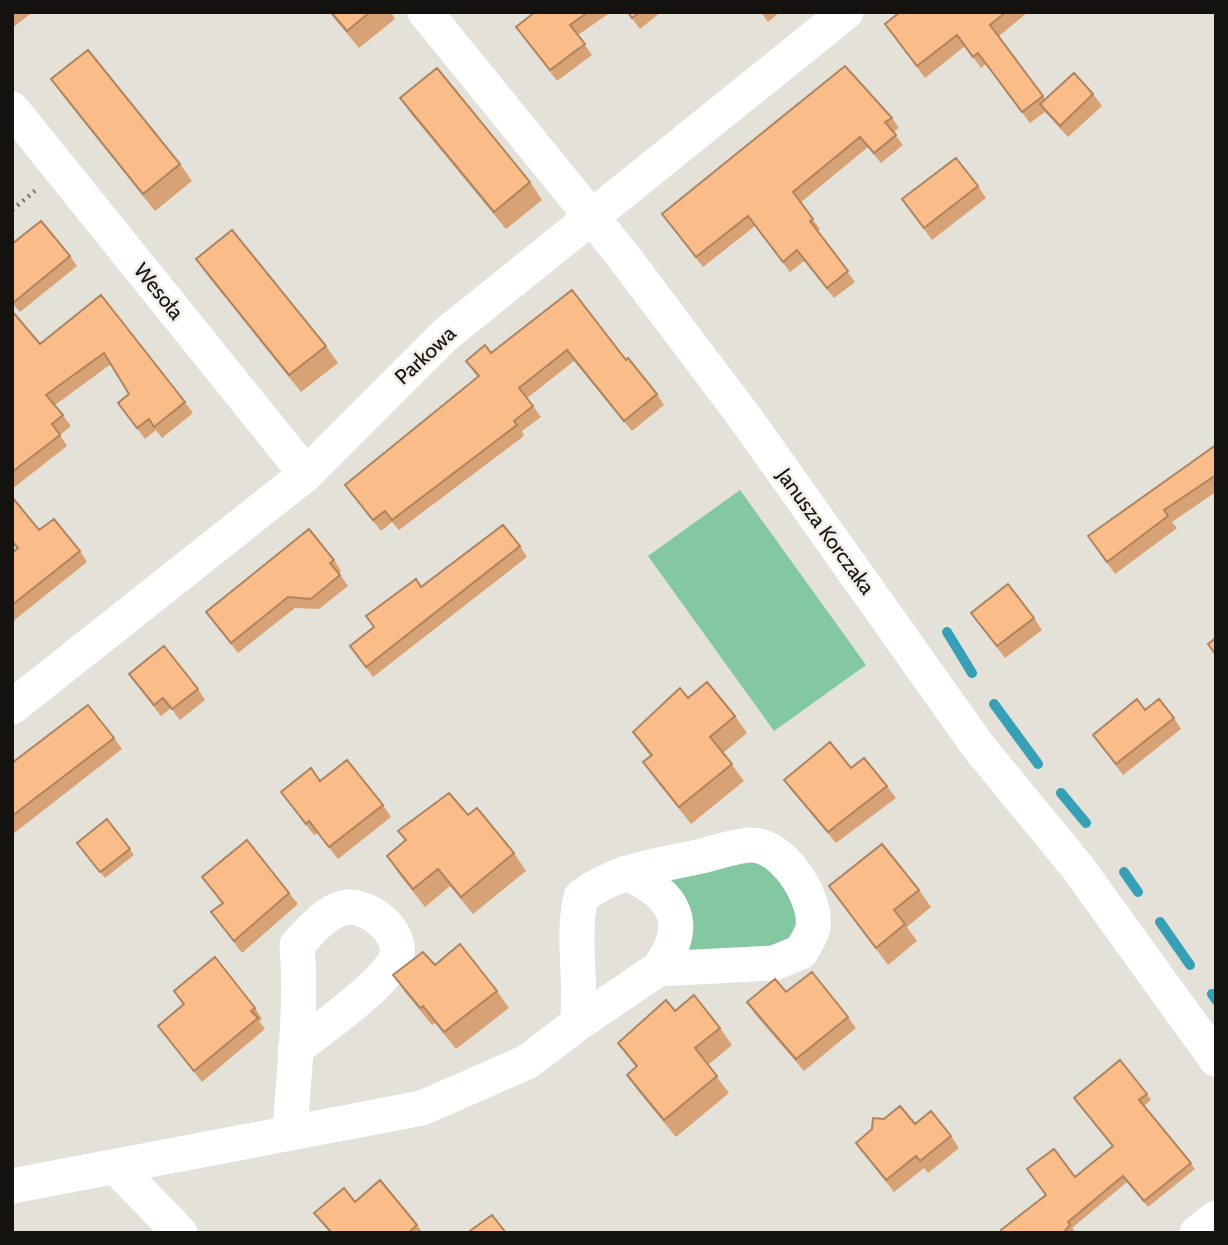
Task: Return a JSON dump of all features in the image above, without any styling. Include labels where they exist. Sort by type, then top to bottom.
[{"type":"street","name":"Janusza Korczaka","points":[[425,12],[593,218],[746,419],[978,746],[1078,868],[1216,1059]]},
{"type":"street","name":"Parkowa","points":[[12,707],[306,474],[428,351],[736,98],[846,12]]},
{"type":"street","name":"Wesoła","points":[[12,109],[306,474]]},
{"type":"street","points":[[577,1024],[582,995],[575,937],[581,897],[597,884],[626,873],[752,844],[781,858],[801,879],[812,904],[813,929],[802,952],[774,963],[658,969]]},
{"type":"street","points":[[12,1186],[422,1108],[527,1062],[658,969],[670,953],[677,935],[675,915],[663,896],[646,882],[626,873]]},
{"type":"street","points":[[290,1131],[295,1049]]},
{"type":"street","points":[[116,1167],[180,1233]]},
{"type":"street","points":[[1197,1233],[1216,1217]]},
{"type":"green space","points":[[740,490],[866,665],[774,731],[648,556]]},
{"type":"green space","points":[[758,851],[805,910],[788,946],[672,961],[662,882]]},
{"type":"building","points":[[331,12],[370,12],[347,31]]},
{"type":"building","points":[[535,12],[588,12],[570,25],[585,44],[550,70],[516,27]]},
{"type":"building","points":[[628,12],[640,12],[632,18]]},
{"type":"building","points":[[900,12],[1006,12],[990,25],[1043,96],[1022,112],[978,53],[973,57],[957,35],[917,66],[885,24]]},
{"type":"building","points":[[88,50],[180,164],[143,194],[51,79]]},
{"type":"building","points":[[845,66],[892,118],[885,122],[896,135],[874,153],[860,137],[793,192],[813,219],[810,221],[848,271],[827,288],[797,250],[783,262],[748,216],[696,257],[662,214]]},
{"type":"building","points":[[437,68],[530,182],[494,212],[400,98]]},
{"type":"building","points":[[1074,73],[1093,94],[1060,126],[1040,104]]},
{"type":"building","points":[[956,158],[978,186],[924,228],[902,199]]},
{"type":"building","points":[[41,221],[70,256],[13,303],[12,244]]},
{"type":"building","points":[[232,230],[326,346],[289,375],[196,259]]},
{"type":"building","points":[[572,290],[626,360],[628,358],[657,394],[624,421],[567,350],[519,388],[533,406],[514,421],[517,425],[392,520],[385,511],[373,520],[345,485],[479,376],[466,361],[485,345],[491,353]]},
{"type":"building","points":[[101,295],[185,402],[154,427],[149,419],[137,428],[118,403],[129,394],[104,353],[46,395],[63,415],[52,424],[60,435],[12,472],[12,311],[40,344]]},
{"type":"building","points":[[1216,445],[1216,475],[1164,510],[1168,516],[1107,562],[1088,536]]},
{"type":"building","points":[[12,497],[39,530],[54,519],[80,551],[12,605],[12,553],[18,548],[12,541]]},
{"type":"building","points":[[503,525],[520,546],[366,667],[350,646],[374,627],[366,616],[416,579],[421,587]]},
{"type":"building","points":[[309,529],[334,560],[330,563],[340,575],[311,599],[288,597],[231,643],[206,612]]},
{"type":"building","points":[[1008,584],[1034,618],[997,646],[971,613]]},
{"type":"building","points":[[1216,638],[1216,655],[1208,644]]},
{"type":"building","points":[[164,646],[198,689],[172,709],[163,698],[154,705],[129,674]]},
{"type":"building","points":[[707,682],[735,716],[710,737],[732,764],[679,807],[643,762],[652,755],[633,732],[680,688],[688,698]]},
{"type":"building","points":[[1137,699],[1145,710],[1159,699],[1174,718],[1116,764],[1093,735]]},
{"type":"building","points":[[88,705],[114,738],[12,816],[12,763]]},
{"type":"building","points":[[830,742],[851,768],[864,758],[887,786],[828,832],[784,780]]},
{"type":"building","points":[[347,760],[383,805],[329,847],[309,821],[306,824],[281,792],[311,768],[320,781]]},
{"type":"building","points":[[449,793],[468,815],[477,808],[514,853],[461,897],[438,869],[413,889],[387,856],[406,840],[398,831]]},
{"type":"building","points":[[107,819],[130,849],[100,872],[77,843]]},
{"type":"building","points":[[247,840],[289,893],[234,941],[211,912],[223,903],[202,877]]},
{"type":"building","points":[[882,844],[919,890],[894,910],[905,924],[876,948],[829,886]]},
{"type":"building","points":[[460,944],[497,991],[444,1032],[393,975],[423,952],[435,965]]},
{"type":"building","points":[[215,957],[255,1008],[251,1011],[258,1018],[194,1071],[158,1026],[184,1004],[174,991]]},
{"type":"building","points":[[812,972],[848,1017],[796,1059],[747,1002],[775,979],[786,992]]},
{"type":"building","points":[[694,995],[720,1028],[695,1048],[717,1076],[664,1120],[627,1075],[637,1066],[618,1043],[666,1000],[675,1011]]},
{"type":"building","points":[[1120,1060],[1147,1094],[1139,1100],[1191,1163],[1144,1201],[1123,1176],[1068,1222],[1070,1225],[1063,1233],[1003,1233],[1001,1230],[1046,1195],[1027,1169],[1054,1149],[1075,1177],[1113,1146],[1074,1098]]},
{"type":"building","points":[[900,1106],[915,1124],[931,1111],[951,1136],[920,1161],[916,1156],[886,1180],[856,1143],[872,1129],[873,1118],[884,1119]]},
{"type":"building","points":[[380,1180],[417,1225],[408,1233],[332,1233],[314,1213],[344,1188],[355,1202]]},
{"type":"building","points":[[492,1215],[506,1233],[467,1233]]},
{"type":"waterway","points":[[947,632],[972,673]]},
{"type":"waterway","points":[[994,704],[1038,764]]},
{"type":"waterway","points":[[1061,793],[1086,823]]},
{"type":"waterway","points":[[1124,872],[1138,892]]},
{"type":"waterway","points":[[1160,922],[1190,965]]},
{"type":"waterway","points":[[1212,994],[1216,1000]]}]
